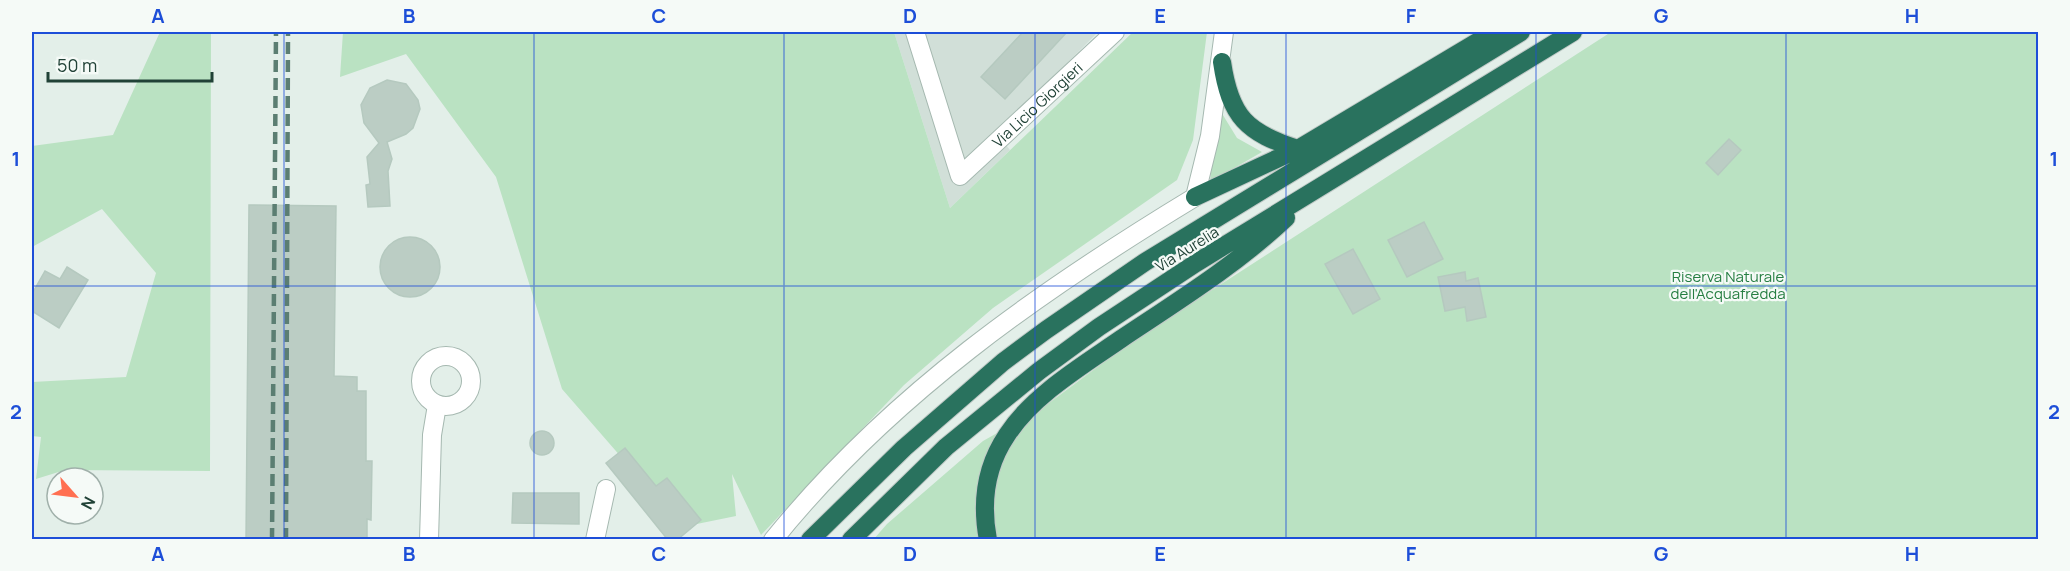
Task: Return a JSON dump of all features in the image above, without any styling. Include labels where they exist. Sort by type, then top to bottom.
[{"type":"highway","points":[[1195,197],[1298,149],[1494,32]]},
{"type":"highway","name":"Via Aurelia","points":[[810,540],[919,434],[1003,362],[1046,330],[1145,262],[1521,32]]},
{"type":"highway","name":"Via Aurelia","points":[[851,540],[883,505],[946,447],[1048,365],[1187,269],[1573,32]]},
{"type":"highway","points":[[1543,50],[1580,32]]},
{"type":"highway","points":[[1222,62],[1227,91],[1244,122],[1262,136],[1298,149]]},
{"type":"highway","points":[[988,540],[985,498],[992,465],[1006,436],[1018,419],[1090,360],[1233,263],[1316,191]]},
{"type":"street","name":"Via Licio Giorgieri","points":[[915,32],[960,176],[1115,32]]},
{"type":"street","points":[[773,540],[809,497],[865,440],[936,375],[1006,320],[1077,271],[1195,197],[1204,168],[1222,62],[1224,32]]},
{"type":"street","points":[[429,540],[432,435],[437,405]]},
{"type":"street","points":[[595,540],[606,489]]},
{"type":"shaded area","points":[[894,32],[1098,32],[997,134],[1010,150],[950,208]]},
{"type":"green space","points":[[160,32],[211,32],[210,471],[105,470],[105,466],[45,466],[45,476],[36,479],[41,437],[32,436],[32,382],[126,377],[156,273],[102,209],[32,247],[32,146],[113,135]]},
{"type":"green space","points":[[343,32],[894,32],[950,208],[1133,32],[1207,32],[1193,140],[1177,180],[993,308],[904,385],[761,535],[732,474],[736,516],[682,527],[562,389],[496,177],[406,54],[340,77]]},
{"type":"green space","name":"Riserva Naturale dell'Acquafredda","points":[[1611,32],[2038,32],[2038,539],[873,540],[887,524],[983,441],[1045,406],[1127,345]]},
{"type":"green space","points":[[1218,107],[1237,138],[1262,152],[1210,182]]},
{"type":"building","points":[[1023,32],[1067,32],[1005,99],[981,77]]},
{"type":"building","points":[[387,80],[406,84],[418,100],[420,109],[413,128],[406,134],[387,142],[392,159],[388,171],[390,206],[368,207],[366,185],[370,184],[367,157],[379,143],[364,123],[361,105],[370,88]]},
{"type":"building","points":[[1729,139],[1741,150],[1718,175],[1706,163]]},
{"type":"building","points":[[249,205],[336,206],[334,376],[357,377],[357,391],[366,391],[366,461],[372,461],[371,520],[367,519],[367,540],[246,540]]},
{"type":"building","points":[[1424,222],[1443,259],[1407,277],[1388,240]]},
{"type":"building","points":[[410,237],[427,242],[435,250],[440,267],[435,284],[427,292],[410,297],[393,292],[385,284],[380,267],[385,250],[393,242]]},
{"type":"building","points":[[1353,249],[1380,299],[1353,314],[1325,264]]},
{"type":"building","points":[[67,267],[88,280],[59,328],[32,311],[32,294],[45,271],[60,279]]},
{"type":"building","points":[[1465,272],[1466,281],[1478,278],[1486,317],[1467,321],[1465,307],[1445,311],[1438,277]]},
{"type":"building","points":[[542,431],[551,434],[554,443],[551,452],[542,455],[533,452],[530,443],[533,434]]},
{"type":"building","points":[[625,448],[656,486],[667,478],[701,520],[677,540],[668,540],[606,463]]},
{"type":"building","points":[[513,493],[579,493],[579,524],[512,523]]},
{"type":"railway","points":[[272,540],[276,32]]},
{"type":"railway","points":[[286,540],[288,32]]}]
